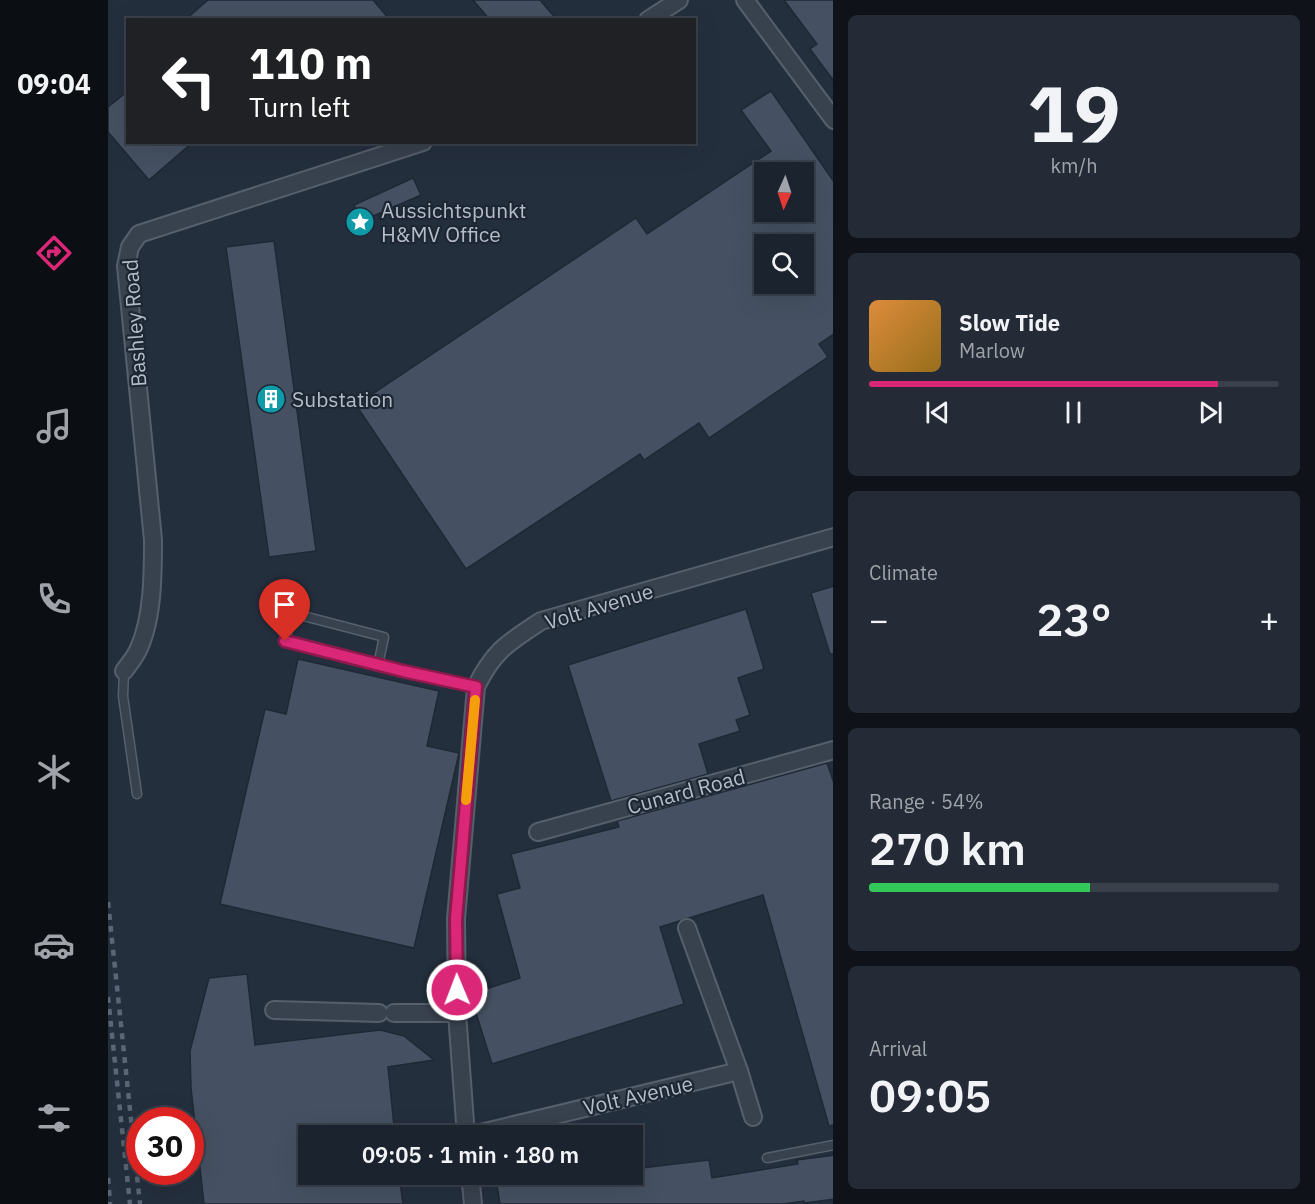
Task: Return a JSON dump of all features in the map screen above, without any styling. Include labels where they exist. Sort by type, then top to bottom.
[{"type":"street","points":[[651,18],[678,0]]},
{"type":"street","points":[[745,0],[833,119]]},
{"type":"street","name":"Bashley Road","points":[[124,671],[140,647],[149,608],[153,560],[153,540],[126,266],[130,247],[139,234],[417,144]]},
{"type":"street","name":"Volt Avenue","points":[[466,1125],[457,1013],[456,919],[476,687],[493,656],[506,644],[542,621],[833,537]]},
{"type":"street","name":"Cunard Road","points":[[538,832],[833,750]]},
{"type":"street","points":[[687,928],[739,1071],[753,1117]]},
{"type":"street","points":[[274,1010],[457,1013]]},
{"type":"street","name":"Volt Avenue","points":[[513,1125],[739,1071]]},
{"type":"street","points":[[471,1185],[472,1204]]},
{"type":"lane","points":[[378,665],[384,637],[292,613],[285,641],[378,665],[476,687]]},
{"type":"lane","points":[[124,671],[123,696],[137,794]]},
{"type":"lane","points":[[767,1158],[833,1145]]},
{"type":"building","points":[[208,0],[373,0],[388,18],[187,18]]},
{"type":"building","points":[[473,0],[540,0],[555,18],[488,18]]},
{"type":"building","points":[[784,0],[833,0],[833,80],[810,49],[817,44]]},
{"type":"building","points":[[771,91],[833,181],[833,335],[819,344],[828,357],[709,438],[699,423],[644,460],[640,454],[466,569],[356,405],[636,218],[647,234],[754,162],[754,222],[814,222],[814,162],[755,162],[771,151],[741,110]]},
{"type":"building","points":[[126,93],[126,144],[191,144],[149,180],[108,132],[108,107]]},
{"type":"building","points":[[413,178],[421,195],[362,221],[354,205]]},
{"type":"building","name":"Substation","points":[[274,241],[316,551],[269,557],[226,247]]},
{"type":"building","points":[[833,586],[833,654],[830,654],[811,593]]},
{"type":"building","points":[[746,609],[764,669],[738,678],[750,715],[736,720],[740,731],[699,744],[708,774],[611,801],[568,665]]},
{"type":"building","points":[[298,659],[439,691],[427,746],[459,753],[414,948],[220,904],[265,709],[286,714]]},
{"type":"building","points":[[827,763],[833,780],[833,1125],[829,1126],[763,895],[660,927],[684,1004],[492,1064],[470,994],[520,978],[497,894],[520,888],[511,854],[619,827],[617,821]]},
{"type":"building","points":[[247,974],[255,1045],[380,1030],[404,1036],[434,1060],[388,1067],[394,1125],[298,1125],[298,1185],[400,1185],[403,1204],[204,1204],[202,1185],[204,1185],[204,1107],[193,1107],[190,1051],[209,978]]},
{"type":"building","points":[[833,1155],[833,1199],[783,1204],[500,1204],[497,1185],[643,1185],[643,1168],[709,1160],[712,1178],[798,1164],[797,1160]]},
{"type":"railway","points":[[108,902],[140,1204]]},
{"type":"railway","points":[[108,997],[130,1204]]},
{"type":"railway","points":[[108,1178],[110,1204]]},
{"type":"slow traffic","points":[[466,800],[475,700]]},
{"type":"place","name":"Aussichtspunkt H&MV Office","points":[[360,222]]},
{"type":"place","name":"Substation","points":[[271,399]]},
{"type":"route","points":[[285,641],[476,687],[456,919],[457,990]]}]
